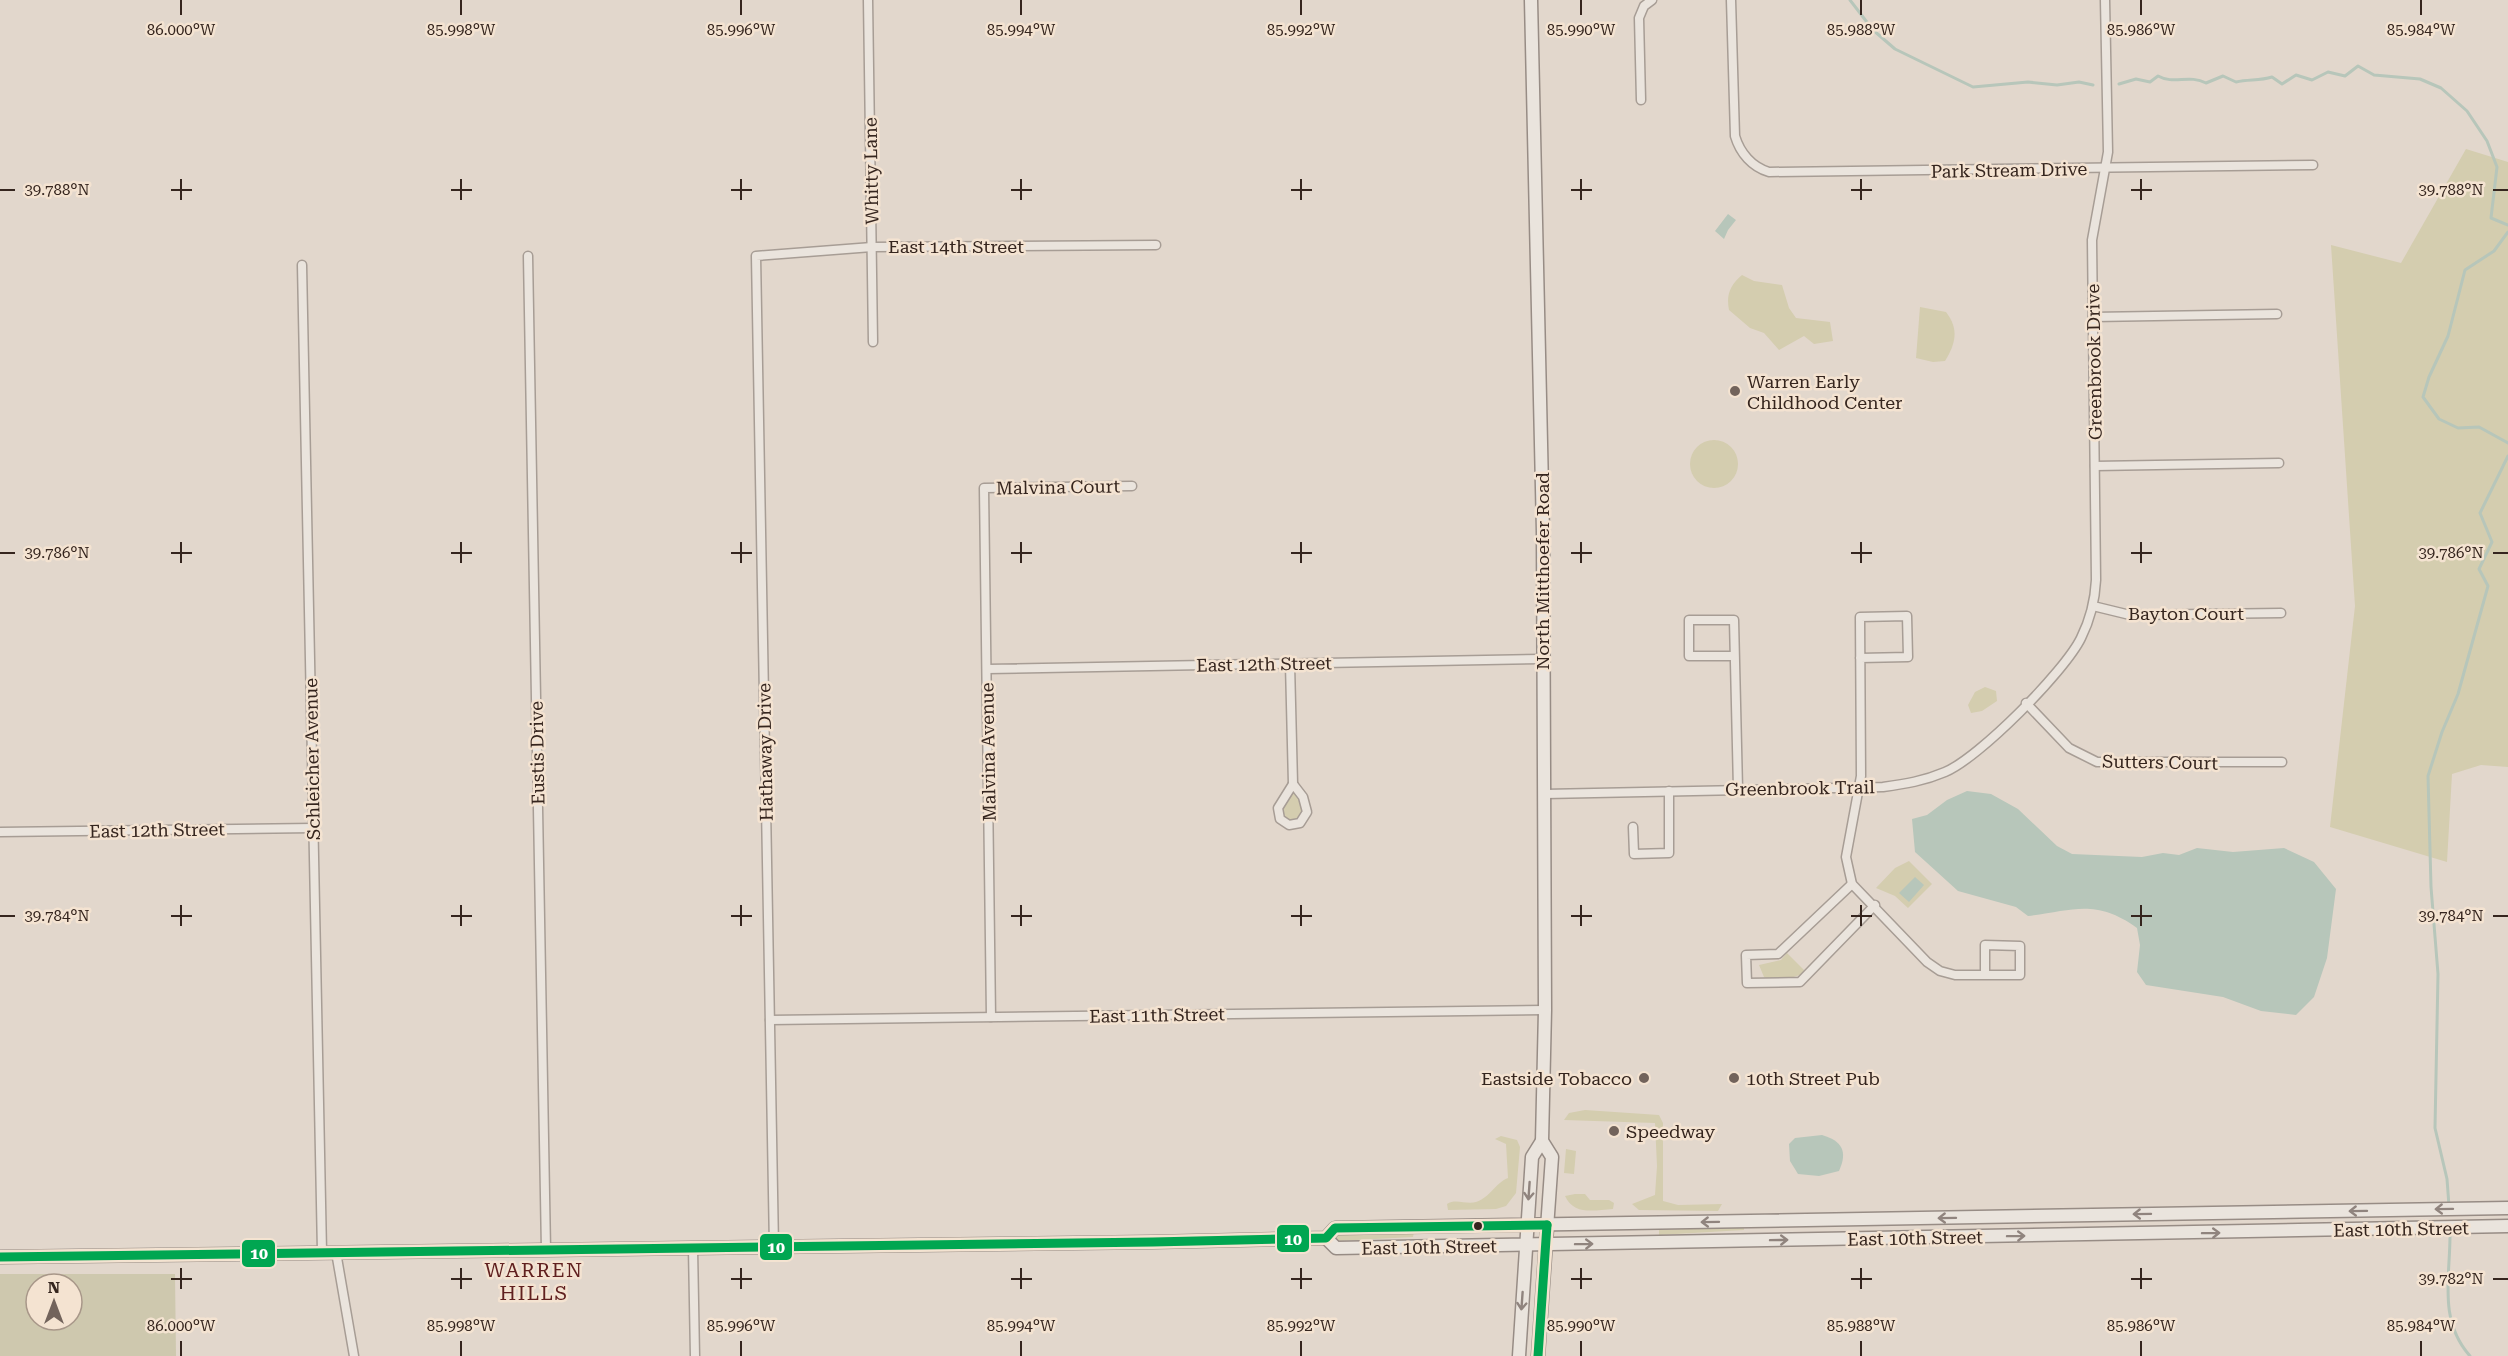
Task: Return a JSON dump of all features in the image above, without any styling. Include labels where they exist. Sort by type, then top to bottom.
[{"type":"main road","name":"North Mitthoefer Road","points":[[1519,1356],[1532,1157],[1542,1141],[1545,1010],[1543,532],[1531,0]]},
{"type":"main road","name":"North Mitthoefer Road","points":[[1538,1356],[1552,1157],[1542,1141]]},
{"type":"main road","name":"East 10th Street","points":[[1326,1238],[1335,1228],[2508,1208]]},
{"type":"main road","name":"East 10th Street","points":[[0,1257],[1326,1238],[1336,1248],[2508,1226]]},
{"type":"street","name":"Whitty Lane","points":[[868,0],[873,342]]},
{"type":"street","points":[[1641,100],[1639,18],[1644,6],[1652,0]]},
{"type":"street","name":"Park Stream Drive","points":[[1731,0],[1733,125],[1736,141],[1751,162],[1764,171],[1779,174],[2313,165]]},
{"type":"street","name":"Greenbrook Drive","points":[[2026,703],[2070,655],[2085,629],[2093,606],[2096,580],[2092,230],[2106,168],[2108,146],[2105,0]]},
{"type":"street","name":"East 14th Street","points":[[756,256],[872,247],[1156,245]]},
{"type":"street","name":"Eustis Drive","points":[[528,256],[546,1250]]},
{"type":"street","name":"Hathaway Drive","points":[[756,256],[774,1247]]},
{"type":"street","name":"Schleicher Avenue","points":[[302,265],[322,1252]]},
{"type":"street","points":[[2093,317],[2277,314]]},
{"type":"street","points":[[2095,466],[2279,463]]},
{"type":"street","name":"Malvina Court","points":[[984,488],[1132,486]]},
{"type":"street","name":"Malvina Avenue","points":[[984,488],[991,1017]]},
{"type":"street","name":"Bayton Court","points":[[2093,606],[2130,615],[2281,613]]},
{"type":"street","points":[[1860,658],[1908,657],[1907,616],[1860,617],[1860,658],[1861,773],[1846,857],[1852,884],[1934,966],[1951,974],[2020,975],[2020,946],[1985,945],[1985,974]]},
{"type":"street","points":[[1734,656],[1689,656],[1689,620],[1734,620],[1738,789]]},
{"type":"street","name":"East 12th Street","points":[[987,669],[1542,659]]},
{"type":"street","points":[[1290,664],[1293,784],[1278,808],[1280,819],[1289,825],[1300,823],[1307,812],[1303,797],[1293,784]]},
{"type":"street","name":"Sutters Court","points":[[2026,703],[2069,748],[2097,762],[2282,762]]},
{"type":"street","name":"Greenbrook Trail","points":[[1545,794],[1858,787],[1913,783],[1946,772],[1984,747],[2026,703]]},
{"type":"street","points":[[1633,827],[1634,854],[1669,853],[1669,791]]},
{"type":"street","name":"East 12th Street","points":[[0,832],[314,828]]},
{"type":"street","points":[[1852,884],[1778,954],[1746,955],[1747,983],[1800,982],[1875,905]]},
{"type":"street","name":"East 11th Street","points":[[770,1020],[1545,1010]]},
{"type":"street","points":[[693,1248],[695,1356]]},
{"type":"street","points":[[336,1252],[354,1356]]},
{"type":"shaded area","points":[[2466,149],[2508,162],[2508,767],[2481,765],[2452,774],[2447,862],[2330,827],[2355,606],[2331,245],[2401,263]]},
{"type":"shaded area","points":[[1728,214],[1736,220],[1724,239],[1715,231]]},
{"type":"shaded area","points":[[1742,275],[1754,281],[1782,285],[1789,308],[1796,318],[1830,322],[1833,341],[1814,344],[1804,336],[1779,350],[1764,333],[1750,328],[1729,310],[1730,291]]},
{"type":"shaded area","points":[[1920,307],[1946,312],[1953,324],[1954,342],[1945,361],[1933,362],[1916,358]]},
{"type":"shaded area","points":[[1714,440],[1731,447],[1738,464],[1731,481],[1714,488],[1697,481],[1690,464],[1697,447]]},
{"type":"shaded area","points":[[1985,687],[1996,691],[1997,701],[1982,711],[1971,713],[1968,705],[1975,692]]},
{"type":"shaded area","points":[[1293,789],[1303,808],[1297,819],[1289,820],[1282,815],[1282,807]]},
{"type":"shaded area","points":[[1967,791],[1991,794],[2018,809],[2057,846],[2072,854],[2142,857],[2163,853],[2179,855],[2197,848],[2233,852],[2284,848],[2314,862],[2336,889],[2327,958],[2314,997],[2296,1015],[2261,1011],[2223,997],[2146,985],[2137,972],[2140,945],[2137,928],[2122,919],[2109,913],[2084,909],[2028,916],[2016,907],[1958,891],[1915,852],[1912,819],[1927,815],[1947,800]]},
{"type":"shaded area","points":[[1909,861],[1932,884],[1908,908],[1895,896],[1876,888],[1895,868]]},
{"type":"shaded area","points":[[1915,877],[1924,885],[1909,902],[1899,893]]},
{"type":"shaded area","points":[[1787,953],[1804,970],[1803,974],[1774,983],[1764,977],[1759,965],[1781,960]]},
{"type":"shaded area","points":[[1585,1110],[1659,1115],[1663,1123],[1663,1201],[1678,1205],[1722,1204],[1718,1211],[1639,1210],[1632,1204],[1655,1195],[1657,1166],[1655,1123],[1564,1120],[1569,1113]]},
{"type":"shaded area","points":[[1822,1135],[1839,1144],[1843,1152],[1839,1171],[1819,1176],[1798,1174],[1790,1161],[1789,1144],[1795,1138]]},
{"type":"shaded area","points":[[1501,1136],[1517,1140],[1520,1147],[1516,1193],[1506,1206],[1496,1209],[1448,1210],[1447,1204],[1450,1202],[1472,1203],[1481,1200],[1508,1178],[1506,1144],[1495,1139]]},
{"type":"shaded area","points":[[1566,1149],[1576,1151],[1574,1174],[1564,1173]]},
{"type":"shaded area","points":[[1585,1194],[1590,1200],[1609,1200],[1614,1203],[1613,1209],[1592,1211],[1579,1209],[1574,1207],[1565,1196]]},
{"type":"shaded area","points":[[1744,1227],[1744,1230],[1659,1235],[1659,1230]]},
{"type":"shaded area","points":[[1414,1232],[1413,1237],[1337,1241],[1334,1237],[1337,1234]]},
{"type":"shaded area","points":[[0,1274],[24,1274],[24,1332],[84,1332],[84,1274],[175,1274],[176,1356],[0,1356]]},
{"type":"waterway","points":[[1850,0],[1873,30],[1895,49],[1973,87],[2028,82],[2057,85],[2079,82],[2093,85]]},
{"type":"waterway","points":[[2119,84],[2136,79],[2150,82],[2158,76],[2170,80],[2194,79],[2206,83],[2223,76],[2236,82],[2272,77],[2282,84],[2296,75],[2312,80],[2328,72],[2345,76],[2358,66],[2374,75],[2420,79],[2441,88],[2467,111],[2487,141],[2497,167],[2491,218],[2508,225]]},
{"type":"waterway","points":[[2508,232],[2494,251],[2465,270],[2448,336],[2429,377],[2423,397],[2439,419],[2458,428],[2479,427],[2508,443]]},
{"type":"waterway","points":[[2449,1206],[2447,1179],[2435,1128],[2438,974],[2431,887],[2428,776],[2442,732],[2458,694],[2488,586],[2479,569],[2492,542],[2480,513],[2508,456]]},
{"type":"waterway","points":[[2450,1230],[2449,1311],[2453,1327],[2470,1356]]},
{"type":"transit line","name":"10","points":[[0,1257],[1153,1242],[1326,1238],[1335,1228],[1547,1225]]},
{"type":"transit line","name":"10","points":[[1538,1356],[1547,1225]]},
{"type":"place","name":"Warren Early Childhood Center","points":[[1735,391]]},
{"type":"place","name":"Eastside Tobacco","points":[[1644,1078]]},
{"type":"place","name":"10th Street Pub","points":[[1734,1078]]},
{"type":"place","name":"Speedway","points":[[1614,1131]]},
{"type":"district","name":"WARREN HILLS","points":[[534,1282]]}]
